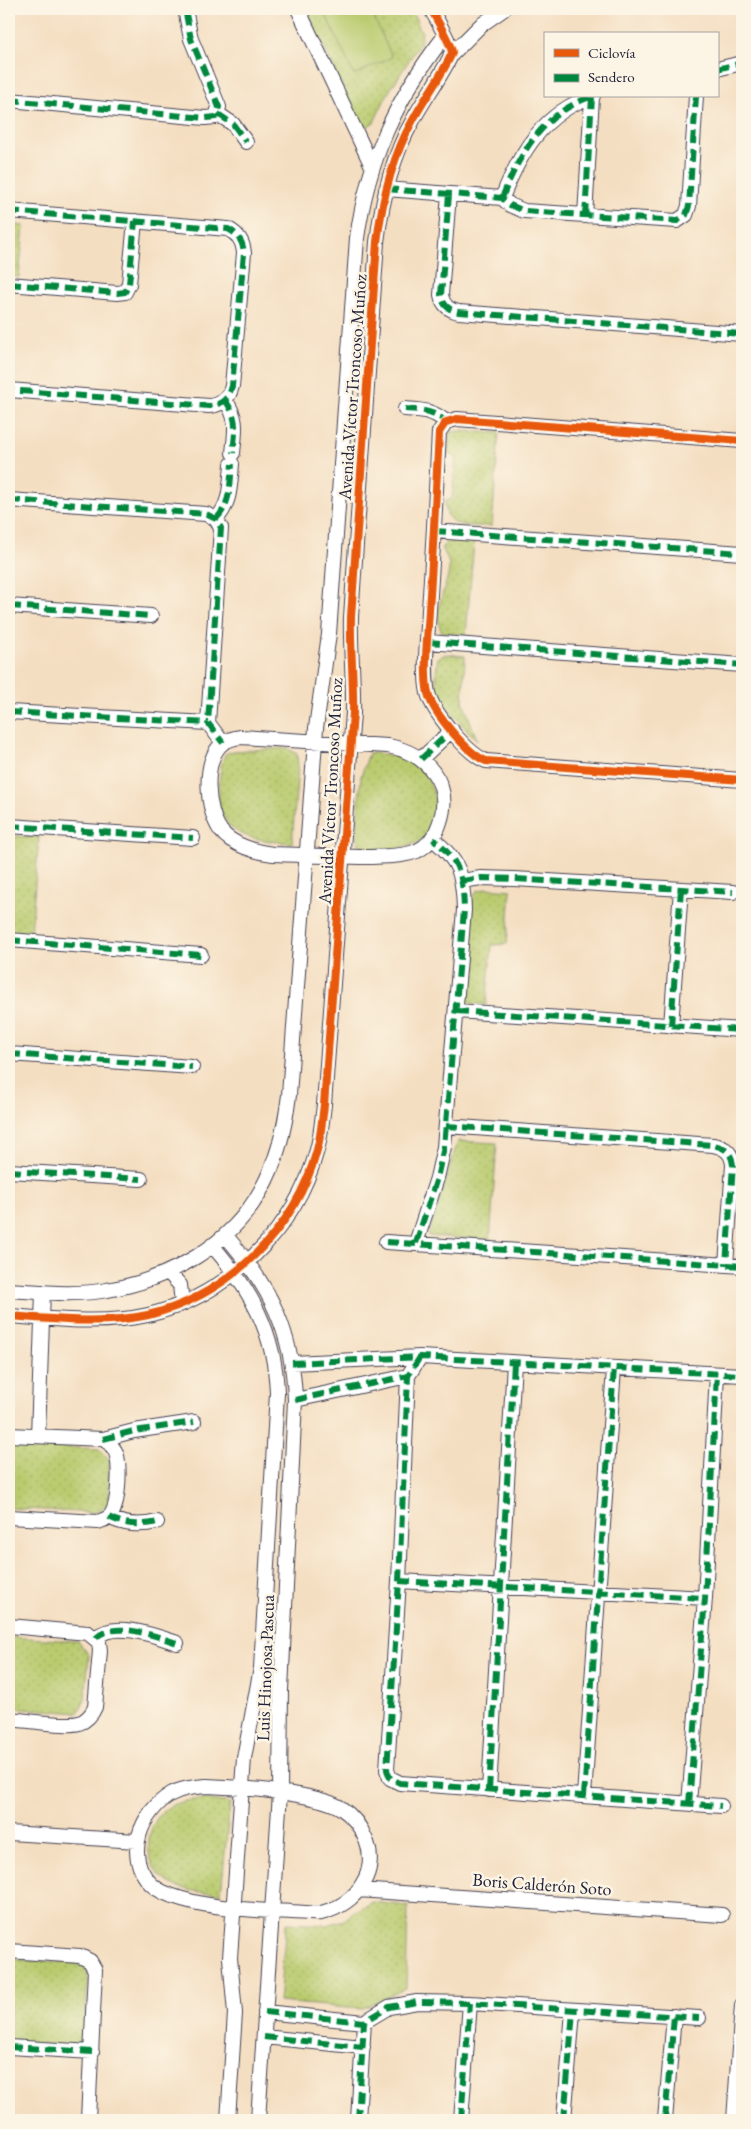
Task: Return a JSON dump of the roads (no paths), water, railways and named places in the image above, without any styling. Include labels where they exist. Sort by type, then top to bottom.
[{"type":"street","points":[[9,100],[212,118],[218,114],[219,107],[191,38],[185,9]]},
{"type":"street","points":[[298,9],[372,166]]},
{"type":"street","points":[[431,9],[444,37],[450,43],[450,56]]},
{"type":"street","name":"Avenida Víctor Troncoso Muñoz","points":[[9,1316],[95,1320],[147,1315],[182,1303],[207,1291],[248,1261],[281,1225],[303,1187],[317,1151],[324,1106],[354,686],[350,638],[351,618],[379,222],[386,188],[411,122],[450,56],[482,25],[504,9]]},
{"type":"street","name":"Avenida Víctor Troncoso Muñoz","points":[[9,1290],[43,1292],[106,1291],[139,1283],[168,1272],[201,1254],[226,1235],[248,1210],[261,1190],[277,1154],[286,1117],[315,741],[319,698],[329,634],[355,268],[361,210],[372,166],[383,137],[406,91],[444,37]]},
{"type":"street","points":[[718,69],[742,62]]},
{"type":"street","points":[[502,198],[521,155],[538,132],[564,109],[588,98]]},
{"type":"street","points":[[585,216],[592,98]]},
{"type":"street","points":[[386,188],[502,198],[510,205],[524,211],[677,221],[686,215],[689,206],[696,98]]},
{"type":"street","points":[[218,114],[233,124],[246,142]]},
{"type":"street","points":[[449,194],[440,295],[442,302],[450,310],[742,334]]},
{"type":"street","points":[[9,211],[228,229],[242,241],[244,253],[232,386],[225,400],[216,405],[209,406],[9,390]]},
{"type":"street","points":[[9,284],[117,294],[125,292],[129,284],[135,221]]},
{"type":"street","name":"Avenida Víctor Troncoso Muñoz","points":[[355,268],[360,262],[364,261],[372,264],[375,268]]},
{"type":"street","points":[[216,519],[222,513],[227,502],[236,422],[225,400]]},
{"type":"street","points":[[405,409],[430,411],[438,414],[446,422]]},
{"type":"street","points":[[742,441],[457,419],[446,422],[440,432],[428,642],[428,694],[434,707],[475,756],[486,761],[742,780]]},
{"type":"street","points":[[9,500],[206,514],[216,519],[220,528],[208,723],[223,743]]},
{"type":"street","points":[[434,531],[742,553]]},
{"type":"street","points":[[9,606],[151,616]]},
{"type":"street","points":[[428,642],[742,665]]},
{"type":"street","points":[[9,712],[208,723]]},
{"type":"street","points":[[421,759],[452,730]]},
{"type":"street","name":"Avenida Víctor Troncoso Muñoz","points":[[241,737],[315,741],[400,748],[421,759],[437,777],[444,803],[441,819],[433,838],[424,847],[407,855],[306,856],[262,853],[241,845],[221,831],[212,813],[208,799],[213,757],[223,743],[230,739],[241,737]]},
{"type":"street","points":[[9,826],[193,838]]},
{"type":"street","points":[[416,1243],[438,1178],[446,1126],[464,910],[461,872],[451,855],[433,838]]},
{"type":"street","points":[[462,881],[481,878],[514,879],[733,892]]},
{"type":"street","points":[[671,1026],[681,889]]},
{"type":"street","points":[[9,940],[201,955]]},
{"type":"street","points":[[456,1011],[742,1030]]},
{"type":"street","points":[[9,1054],[192,1067]]},
{"type":"street","points":[[446,1126],[713,1145],[724,1148],[731,1156],[733,1165],[726,1265]]},
{"type":"street","points":[[9,1171],[141,1179]]},
{"type":"street","name":"Luis Hinojosa Pascua","points":[[226,1235],[248,1261],[277,1312],[292,1363],[295,1400],[281,1682],[280,1793],[258,2120]]},
{"type":"street","points":[[386,1242],[742,1266]]},
{"type":"street","name":"Luis Hinojosa Pascua","points":[[212,1245],[235,1272],[256,1307],[273,1355],[277,1393],[260,1674],[246,1743],[230,1958],[235,2013],[228,2120]]},
{"type":"street","points":[[168,1272],[180,1286],[182,1303]]},
{"type":"street","points":[[38,1436],[43,1292]]},
{"type":"street","points":[[420,1357],[408,1376],[388,1774],[393,1781],[400,1783],[722,1806]]},
{"type":"street","points":[[292,1363],[420,1357],[742,1375]]},
{"type":"street","points":[[489,1790],[514,1362]]},
{"type":"street","points":[[584,1796],[614,1368]]},
{"type":"street","points":[[689,1804],[705,1598],[717,1374]]},
{"type":"street","points":[[295,1400],[408,1376]]},
{"type":"street","points":[[9,1435],[103,1439],[127,1432],[194,1422]]},
{"type":"street","points":[[9,1517],[98,1522],[109,1517],[117,1497],[118,1464],[114,1450],[109,1442],[103,1439]]},
{"type":"street","points":[[109,1517],[124,1523],[142,1525],[157,1522]]},
{"type":"street","points":[[399,1581],[705,1598]]},
{"type":"street","points":[[9,1626],[84,1632],[96,1638],[100,1651],[95,1707],[90,1717],[71,1724],[9,1719]]},
{"type":"street","points":[[96,1638],[103,1632],[113,1630],[141,1632],[177,1643]]},
{"type":"street","points":[[192,1787],[242,1788],[280,1793],[329,1802],[349,1814],[364,1833],[370,1856],[367,1876],[358,1890],[340,1906],[319,1913],[234,1906],[184,1899],[151,1884],[144,1874],[140,1863],[137,1841],[146,1818],[154,1808],[172,1794],[192,1787]]},
{"type":"street","points":[[9,1833],[137,1841]]},
{"type":"street","name":"Boris Calderón Soto","points":[[358,1890],[722,1915]]},
{"type":"street","points":[[9,1951],[80,1956],[90,1961],[96,1975],[88,2120]]},
{"type":"street","points":[[266,2012],[364,2022],[389,2007],[402,2003],[470,2003],[699,2018]]},
{"type":"street","points":[[461,2120],[470,2003]]},
{"type":"street","points":[[734,2120],[742,2005]]},
{"type":"street","points":[[564,2120],[573,2011]]},
{"type":"street","points":[[665,2120],[674,2016]]},
{"type":"street","points":[[358,2120],[364,2022]]},
{"type":"street","points":[[264,2037],[363,2047]]},
{"type":"street","points":[[9,2047],[92,2052]]}]
